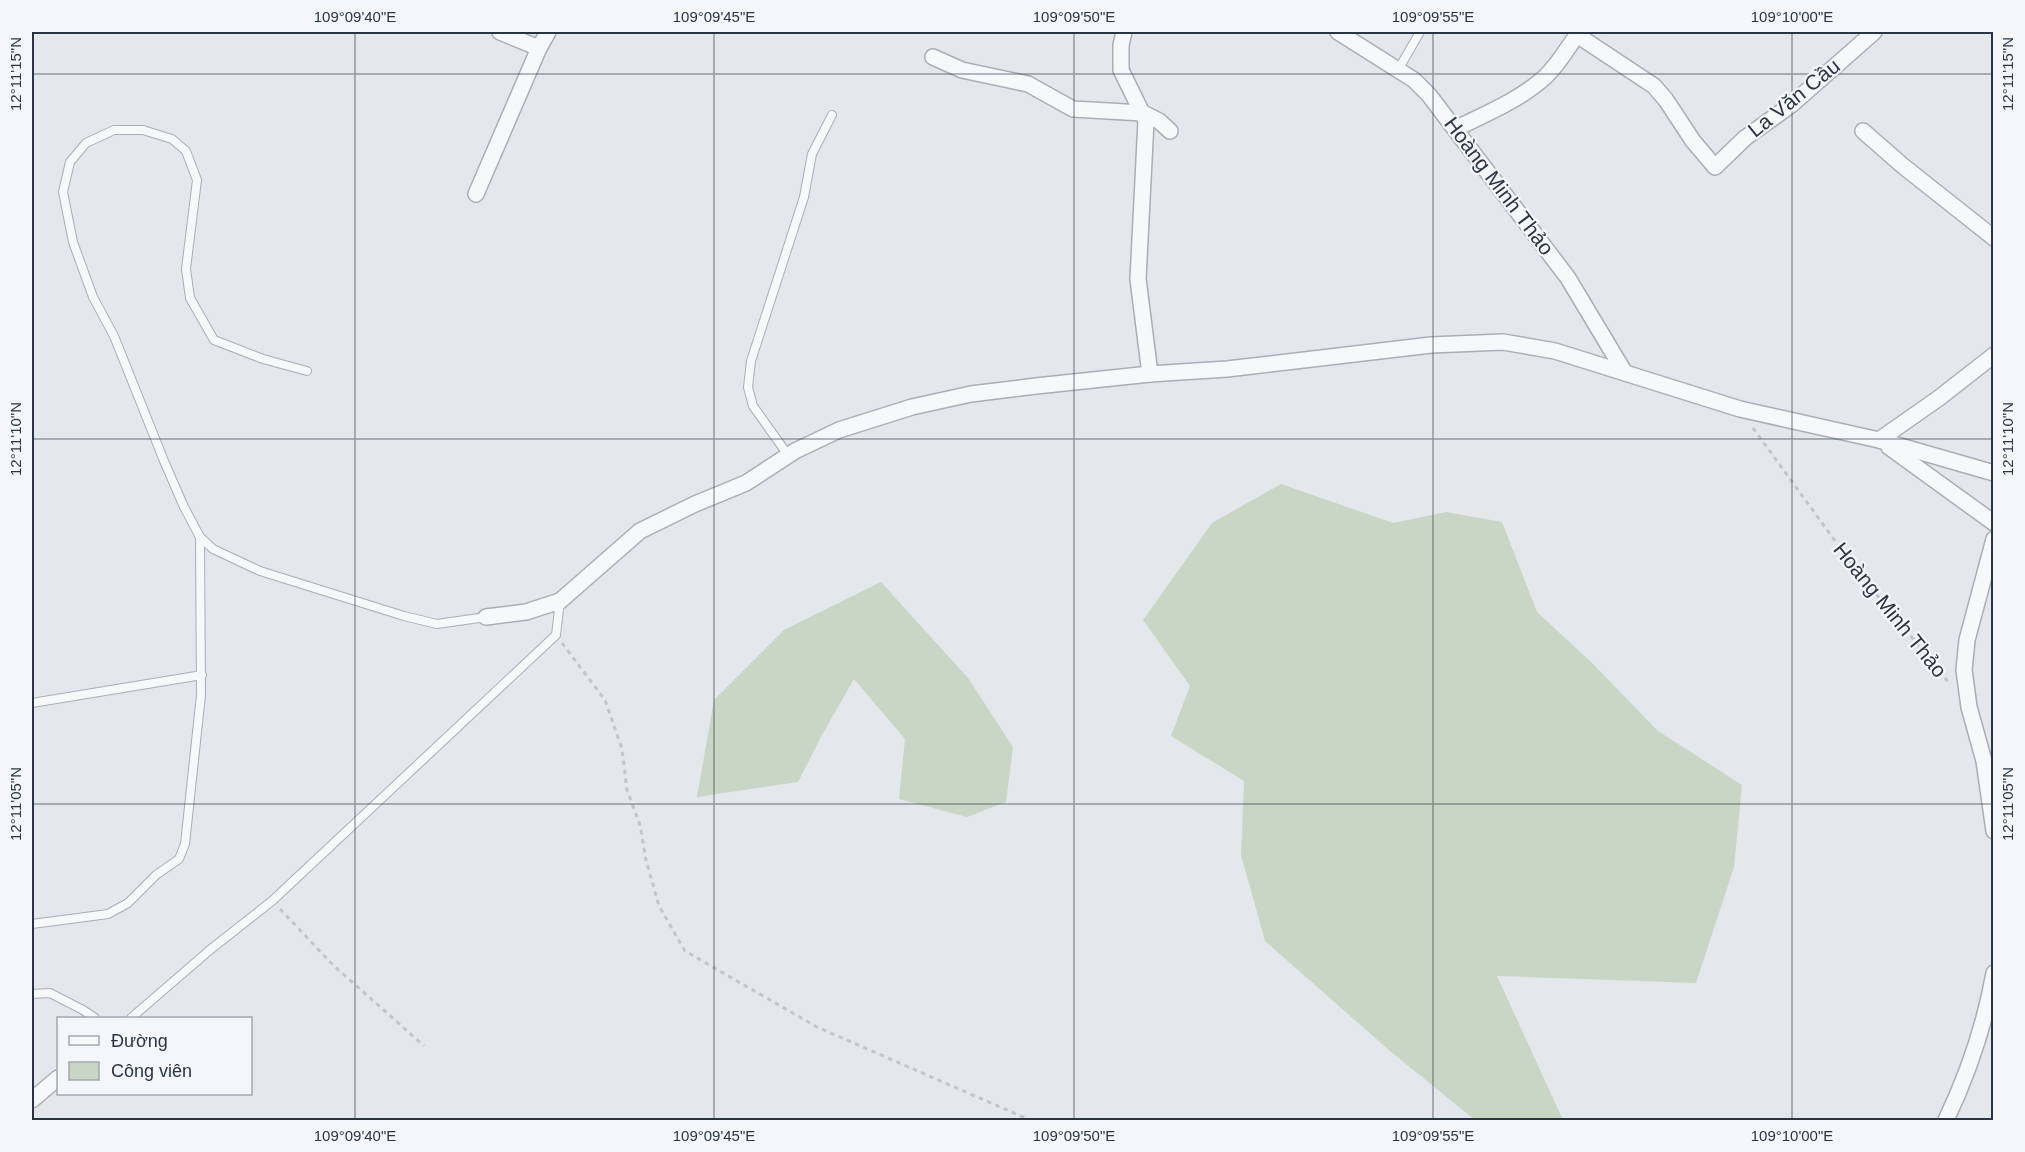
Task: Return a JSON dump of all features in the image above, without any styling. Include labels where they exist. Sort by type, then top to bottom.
[{"type":"street","points":[[500,32],[539,48]]},
{"type":"street","points":[[476,194],[548,32]]},
{"type":"street","points":[[1124,32],[1120,45],[1121,70],[1146,121],[1138,279],[1150,374]]},
{"type":"street","name":"Hoàng Minh Thảo","points":[[1338,32],[1414,80],[1429,95],[1568,278],[1625,373]]},
{"type":"street","name":"La Văn Cầu","points":[[1578,33],[1654,86],[1693,141],[1715,167],[1745,138],[1791,105],[1874,32]]},
{"type":"street","points":[[1455,129],[1494,110],[1544,78],[1578,33]]},
{"type":"street","points":[[933,57],[963,69],[1028,84],[1074,109],[1143,113],[1159,121],[1170,131]]},
{"type":"street","points":[[1863,131],[1903,166],[1994,238]]},
{"type":"street","points":[[486,617],[526,612],[560,601],[640,531],[695,504],[746,483],[788,455],[839,430],[912,407],[971,394],[1150,374],[1227,369],[1431,345],[1503,342],[1555,351],[1740,409],[1879,440],[1994,473]]},
{"type":"street","points":[[1879,440],[1939,398],[1994,355]]},
{"type":"street","points":[[1879,440],[1994,523]]},
{"type":"street","points":[[1994,539],[1967,640],[1964,670],[1969,707],[1984,761],[1994,831]]},
{"type":"street","points":[[1946,1120],[1970,1062],[1994,973]]},
{"type":"street","points":[[32,1100],[57,1079]]},
{"type":"lane","points":[[1398,70],[1420,32]]},
{"type":"lane","points":[[788,455],[753,406],[748,387],[751,361],[764,327],[804,197],[812,154],[832,115]]},
{"type":"lane","points":[[307,371],[263,359],[213,340],[190,298],[186,269],[197,180],[186,151],[172,139],[143,130],[114,130],[86,143],[70,162],[63,192],[73,242],[93,297],[114,336],[164,461],[200,537],[213,549],[260,570],[404,616],[437,624],[486,617]]},
{"type":"lane","points":[[32,924],[108,914],[128,903],[156,874],[179,859],[185,844],[201,695],[200,537]]},
{"type":"lane","points":[[132,1017],[211,949],[272,901],[556,635],[560,601]]},
{"type":"lane","points":[[32,703],[202,675]]},
{"type":"lane","points":[[32,994],[50,993],[94,1017]]},
{"type":"path","name":"Hoàng Minh Thảo","points":[[1740,409],[1854,567],[1969,707]]},
{"type":"path","points":[[556,635],[605,700],[621,748],[627,790],[640,825],[646,860],[659,906],[685,951],[817,1027],[1030,1120]]},
{"type":"path","points":[[272,901],[333,965],[424,1046]]},
{"type":"green space","points":[[1281,484],[1393,523],[1446,512],[1502,522],[1537,612],[1591,662],[1658,731],[1742,785],[1734,867],[1696,983],[1497,976],[1563,1120],[1475,1120],[1390,1051],[1265,941],[1241,855],[1244,781],[1171,736],[1190,686],[1143,620],[1212,523]]},
{"type":"green space","points":[[881,582],[968,678],[1013,747],[1006,802],[967,817],[899,799],[905,739],[854,679],[798,782],[697,797],[714,700],[784,630]]}]
